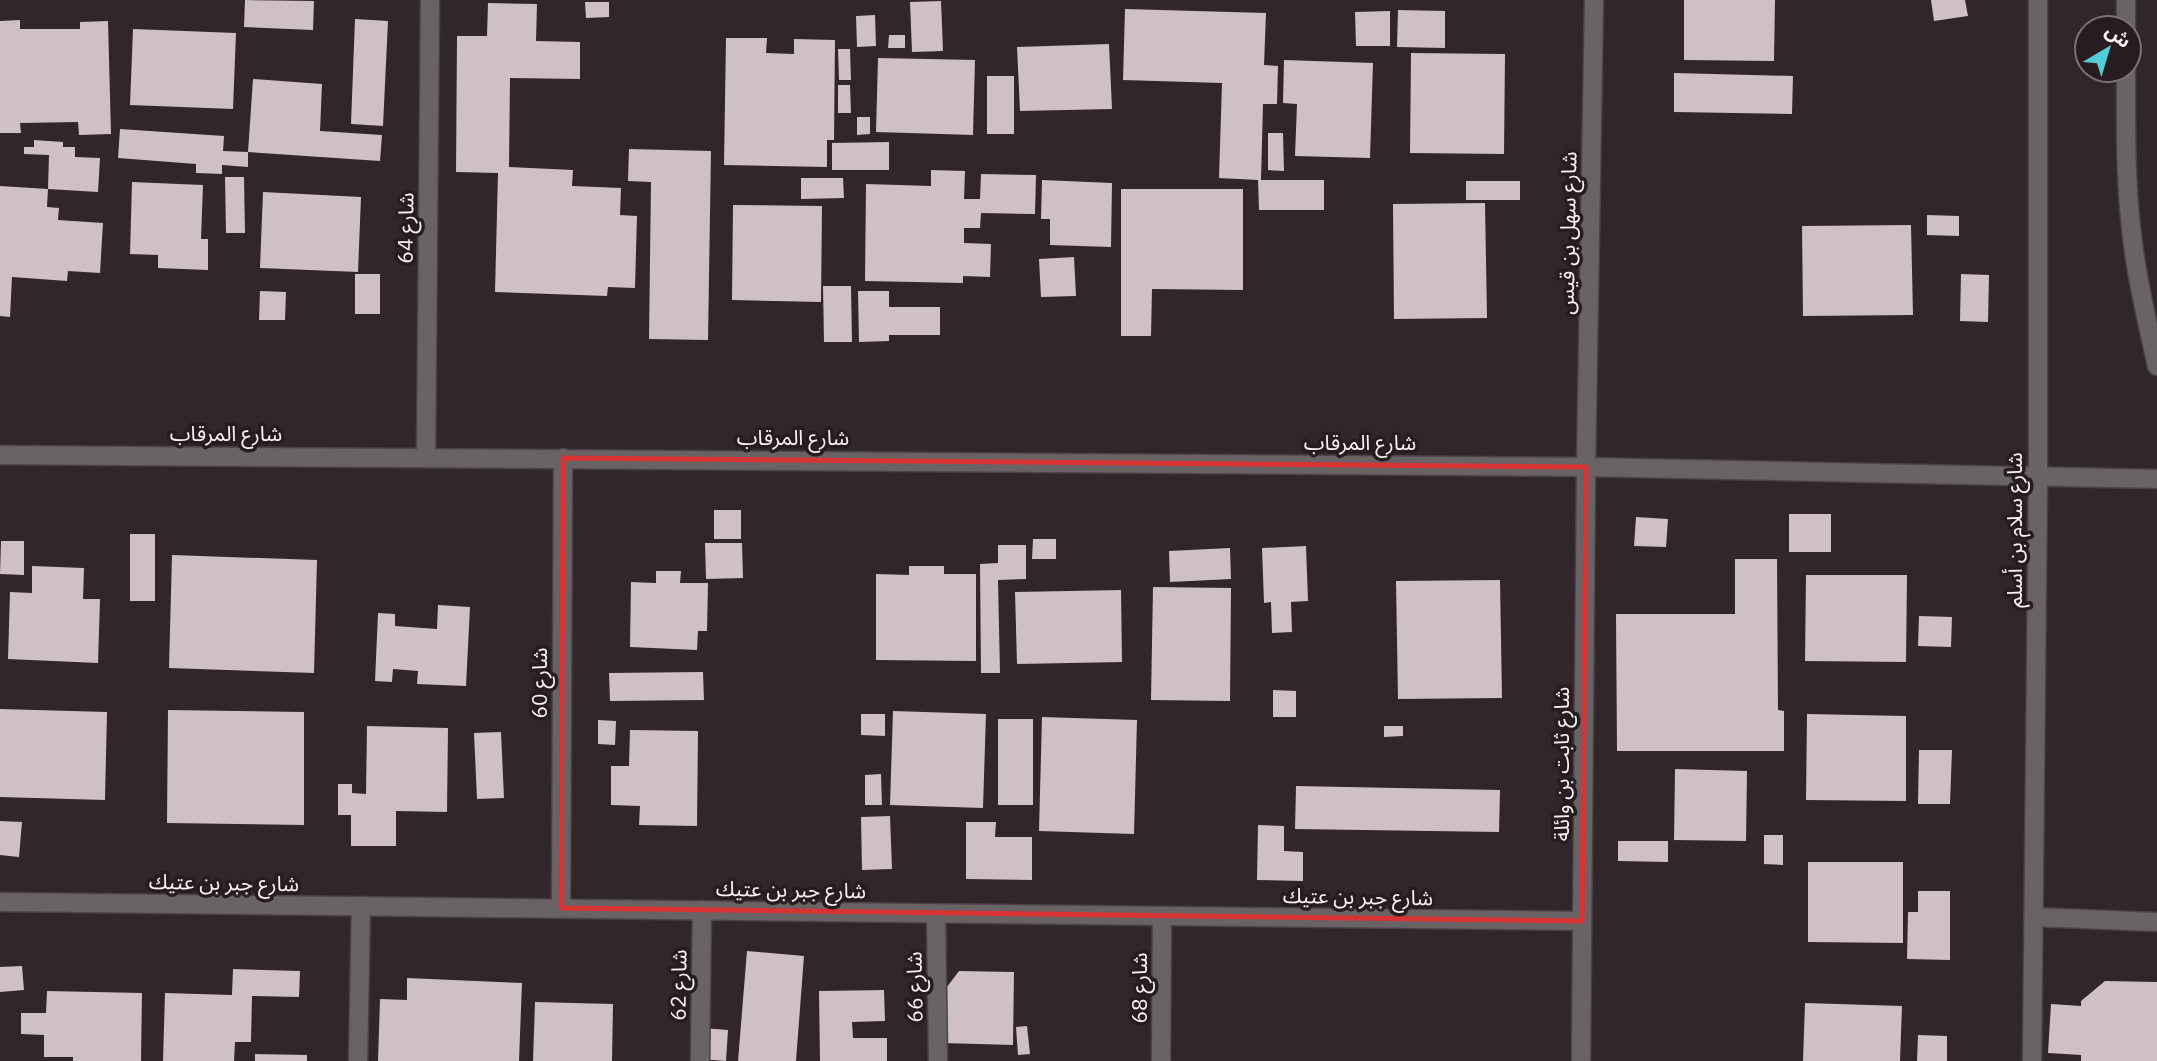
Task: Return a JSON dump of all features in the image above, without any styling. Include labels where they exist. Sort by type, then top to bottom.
[{"type":"street","name":"شارع 64","points":[[426,457],[430,0]]},
{"type":"street","name":"شارع سهل بن قيس","points":[[1586,467],[1594,0]]},
{"type":"street","name":"شارع سلام بن أسلم","points":[[2032,1061],[2038,478],[2038,0]]},
{"type":"street","points":[[2126,84],[2126,161],[2133,242],[2157,366]]},
{"type":"street","name":"شارع المرقاب","points":[[0,455],[1586,467],[2157,479]]},
{"type":"street","name":"شارع 60","points":[[561,908],[562,458]]},
{"type":"street","name":"شارع ثابت بن وائلة","points":[[1581,1061],[1586,467]]},
{"type":"street","name":"شارع جبر بن عتيك","points":[[0,902],[1582,921]]},
{"type":"street","points":[[358,1061],[361,906]]},
{"type":"street","name":"شارع 62","points":[[700,1061],[702,910]]},
{"type":"street","name":"شارع 66","points":[[936,913],[938,1061]]},
{"type":"street","name":"شارع 68","points":[[1161,1061],[1162,916]]},
{"type":"street","points":[[2034,916],[2157,922]]},
{"type":"highlighted area","points":[[563,458],[1586,467],[1582,921],[561,908]]},
{"type":"building","points":[[245,0],[314,1],[313,30],[244,27]]},
{"type":"building","points":[[1684,0],[1775,0],[1774,61],[1684,60]]},
{"type":"building","points":[[1931,0],[1965,0],[1968,16],[1934,21]]},
{"type":"building","points":[[941,1],[943,51],[912,52],[910,2]]},
{"type":"building","points":[[585,2],[609,2],[609,17],[586,18]]},
{"type":"building","points":[[488,3],[537,4],[536,41],[580,42],[580,79],[510,78],[509,167],[573,170],[572,186],[621,188],[620,215],[637,216],[635,288],[608,287],[607,296],[495,292],[498,173],[456,172],[457,36],[487,36]]},
{"type":"building","points":[[1125,9],[1266,13],[1264,65],[1278,66],[1277,104],[1263,104],[1261,180],[1324,180],[1324,210],[1259,210],[1258,180],[1219,178],[1222,83],[1123,80]]},
{"type":"building","points":[[1398,10],[1445,11],[1445,48],[1397,47]]},
{"type":"building","points":[[1390,11],[1390,46],[1356,46],[1355,12]]},
{"type":"building","points":[[875,15],[876,46],[857,47],[856,16]]},
{"type":"building","points":[[355,19],[388,21],[383,126],[351,124]]},
{"type":"building","points":[[20,20],[20,29],[80,29],[80,22],[108,21],[111,134],[79,135],[78,122],[20,123],[21,133],[0,133],[0,21]]},
{"type":"building","points":[[133,29],[236,33],[233,109],[130,105]]},
{"type":"building","points":[[889,35],[905,35],[905,48],[888,48]]},
{"type":"building","points":[[726,38],[767,38],[766,53],[794,54],[794,39],[835,40],[834,140],[827,140],[827,167],[724,165]]},
{"type":"building","points":[[1109,44],[1112,109],[1020,111],[1017,47]]},
{"type":"building","points":[[838,49],[850,49],[851,80],[839,80]]},
{"type":"building","points":[[1411,53],[1505,54],[1504,154],[1410,153]]},
{"type":"building","points":[[878,58],[975,60],[973,135],[876,132]]},
{"type":"building","points":[[1284,60],[1373,63],[1370,158],[1295,156],[1297,104],[1283,103]]},
{"type":"building","points":[[1674,73],[1793,76],[1792,114],[1674,112]]},
{"type":"building","points":[[987,76],[1014,76],[1014,134],[987,134]]},
{"type":"building","points":[[253,79],[322,84],[320,131],[382,135],[380,161],[248,152]]},
{"type":"building","points":[[838,85],[850,85],[851,113],[838,113]]},
{"type":"building","points":[[857,117],[870,117],[870,134],[857,135]]},
{"type":"building","points":[[120,129],[224,136],[223,151],[248,152],[248,167],[222,165],[222,174],[196,173],[196,164],[118,158]]},
{"type":"building","points":[[1268,133],[1283,133],[1284,171],[1268,170]]},
{"type":"building","points":[[34,140],[63,142],[63,147],[75,147],[75,157],[100,158],[98,192],[48,189],[49,155],[24,154],[24,147],[34,147]]},
{"type":"building","points":[[889,142],[889,170],[832,170],[832,143]]},
{"type":"building","points":[[629,149],[711,151],[708,340],[649,339],[651,182],[628,181]]},
{"type":"building","points":[[931,170],[965,171],[964,199],[980,199],[981,174],[1036,175],[1035,214],[981,213],[980,228],[964,228],[964,243],[991,244],[990,277],[963,276],[963,283],[865,281],[866,184],[931,186]]},
{"type":"building","points":[[225,177],[244,177],[245,233],[226,233]]},
{"type":"building","points":[[801,178],[843,178],[844,198],[801,199]]},
{"type":"building","points":[[1042,180],[1112,183],[1111,247],[1050,245],[1050,219],[1041,219]]},
{"type":"building","points":[[1466,181],[1520,181],[1520,200],[1466,200]]},
{"type":"building","points":[[132,182],[203,185],[201,239],[208,239],[208,270],[158,268],[158,255],[130,254]]},
{"type":"building","points":[[0,186],[48,189],[47,207],[59,208],[58,220],[103,223],[100,273],[68,271],[67,281],[12,277],[10,317],[0,316]]},
{"type":"building","points":[[1121,189],[1243,189],[1243,290],[1152,289],[1151,336],[1121,336]]},
{"type":"building","points":[[263,192],[361,197],[358,272],[260,268]]},
{"type":"building","points":[[1485,203],[1487,318],[1394,319],[1393,204]]},
{"type":"building","points":[[733,205],[822,206],[821,302],[732,300]]},
{"type":"building","points":[[1927,215],[1959,216],[1959,236],[1927,235]]},
{"type":"building","points":[[1911,225],[1913,315],[1803,316],[1802,226]]},
{"type":"building","points":[[1074,257],[1076,296],[1041,297],[1039,259]]},
{"type":"building","points":[[355,274],[380,274],[380,314],[355,314]]},
{"type":"building","points":[[1961,274],[1989,275],[1988,322],[1960,321]]},
{"type":"building","points":[[823,286],[851,286],[852,342],[824,342]]},
{"type":"building","points":[[260,291],[286,292],[285,320],[259,320]]},
{"type":"building","points":[[858,291],[889,291],[889,307],[940,307],[940,335],[889,335],[889,341],[859,342]]},
{"type":"building","points":[[714,510],[741,510],[741,539],[714,539]]},
{"type":"building","points":[[1789,514],[1831,514],[1831,552],[1789,552]]},
{"type":"building","points":[[1636,517],[1668,519],[1666,547],[1634,546]]},
{"type":"building","points":[[130,534],[155,534],[155,601],[130,601]]},
{"type":"building","points":[[1033,539],[1056,539],[1056,559],[1032,559]]},
{"type":"building","points":[[1,541],[24,541],[24,575],[0,574]]},
{"type":"building","points":[[705,543],[742,543],[743,578],[706,579]]},
{"type":"building","points":[[998,545],[1026,545],[1026,579],[998,580],[1000,673],[981,673],[980,564],[998,563]]},
{"type":"building","points":[[1306,546],[1308,601],[1291,602],[1292,632],[1272,633],[1271,602],[1264,603],[1262,548]]},
{"type":"building","points":[[1230,548],[1231,579],[1170,582],[1169,551]]},
{"type":"building","points":[[172,555],[317,560],[314,673],[169,668]]},
{"type":"building","points":[[1735,559],[1777,559],[1778,710],[1784,711],[1784,751],[1617,751],[1616,614],[1735,614]]},
{"type":"building","points":[[32,566],[84,568],[83,599],[100,599],[98,663],[8,659],[10,592],[32,593]]},
{"type":"building","points":[[909,566],[944,566],[944,574],[976,574],[976,661],[876,660],[876,574],[909,575]]},
{"type":"building","points":[[656,571],[681,571],[680,583],[708,583],[707,631],[698,631],[697,650],[630,647],[631,582],[656,583]]},
{"type":"building","points":[[1806,575],[1907,575],[1906,662],[1805,661]]},
{"type":"building","points":[[1500,580],[1502,698],[1398,699],[1396,581]]},
{"type":"building","points":[[1153,587],[1231,588],[1230,701],[1151,700]]},
{"type":"building","points":[[1121,590],[1122,662],[1017,664],[1015,592]]},
{"type":"building","points":[[438,605],[470,607],[466,686],[417,684],[418,671],[393,669],[392,682],[375,681],[378,613],[395,614],[395,626],[437,629]]},
{"type":"building","points":[[1919,616],[1952,617],[1951,647],[1918,646]]},
{"type":"building","points":[[703,672],[704,700],[610,701],[609,673]]},
{"type":"building","points":[[1273,690],[1296,691],[1296,717],[1273,717]]},
{"type":"building","points":[[0,709],[107,712],[105,800],[0,797]]},
{"type":"building","points":[[168,710],[304,712],[304,825],[167,823]]},
{"type":"building","points":[[893,711],[986,714],[983,808],[890,805]]},
{"type":"building","points":[[861,714],[885,714],[885,736],[861,735]]},
{"type":"building","points":[[1807,714],[1906,716],[1906,801],[1806,800]]},
{"type":"building","points":[[1042,717],[1137,720],[1134,834],[1039,831]]},
{"type":"building","points":[[998,719],[1033,719],[1033,805],[998,805]]},
{"type":"building","points":[[598,720],[616,721],[615,745],[598,744]]},
{"type":"building","points":[[367,726],[448,728],[447,812],[396,811],[396,846],[351,846],[351,815],[338,815],[338,784],[352,784],[352,793],[366,794]]},
{"type":"building","points":[[1384,726],[1403,726],[1403,736],[1384,737]]},
{"type":"building","points":[[630,730],[698,731],[697,826],[639,825],[640,806],[611,805],[611,766],[629,766]]},
{"type":"building","points":[[501,732],[504,798],[477,799],[474,733]]},
{"type":"building","points":[[1919,750],[1952,750],[1950,804],[1918,804]]},
{"type":"building","points":[[1675,769],[1747,771],[1746,841],[1674,840]]},
{"type":"building","points":[[881,774],[882,805],[865,805],[865,775]]},
{"type":"building","points":[[1296,786],[1500,790],[1499,832],[1295,829]]},
{"type":"building","points":[[890,816],[892,869],[862,870],[861,817]]},
{"type":"building","points":[[0,821],[22,822],[19,857],[0,855]]},
{"type":"building","points":[[966,822],[996,822],[995,837],[1032,837],[1032,880],[966,879]]},
{"type":"building","points":[[1258,825],[1284,826],[1284,851],[1303,852],[1303,881],[1257,880]]},
{"type":"building","points":[[1764,835],[1783,835],[1783,865],[1764,864]]},
{"type":"building","points":[[1618,841],[1668,841],[1668,862],[1618,861]]},
{"type":"building","points":[[1808,862],[1903,862],[1903,943],[1808,942]]},
{"type":"building","points":[[1918,891],[1950,891],[1950,960],[1907,959],[1908,912],[1918,912]]},
{"type":"building","points":[[747,951],[804,956],[796,1061],[738,1061]]},
{"type":"building","points":[[22,966],[24,990],[0,992],[0,967]]},
{"type":"building","points":[[233,969],[300,971],[299,997],[252,996],[251,1042],[235,1042],[234,1061],[163,1061],[165,993],[232,995]]},
{"type":"building","points":[[959,971],[1014,972],[1013,1045],[943,1043],[944,991]]},
{"type":"building","points":[[407,978],[522,983],[519,1061],[378,1061],[380,999],[407,1000]]},
{"type":"building","points":[[2105,981],[2157,982],[2157,1061],[2081,1061],[2081,1055],[2048,1053],[2051,1004],[2081,1006],[2081,1001]]},
{"type":"building","points":[[884,990],[885,1021],[852,1022],[853,1038],[887,1038],[887,1061],[820,1061],[819,991]]},
{"type":"building","points":[[47,991],[142,993],[141,1061],[73,1061],[73,1057],[44,1057],[44,1035],[21,1034],[21,1013],[46,1013]]},
{"type":"building","points":[[535,1002],[613,1004],[612,1061],[533,1061]]},
{"type":"building","points":[[1805,1003],[1902,1006],[1900,1061],[1803,1061]]},
{"type":"building","points":[[1027,1026],[1030,1054],[1018,1055],[1016,1027]]},
{"type":"building","points":[[702,1028],[728,1030],[726,1061],[700,1059]]},
{"type":"building","points":[[1918,1035],[1947,1036],[1947,1061],[1917,1061]]},
{"type":"building","points":[[255,1054],[307,1055],[307,1061],[255,1061]]}]
